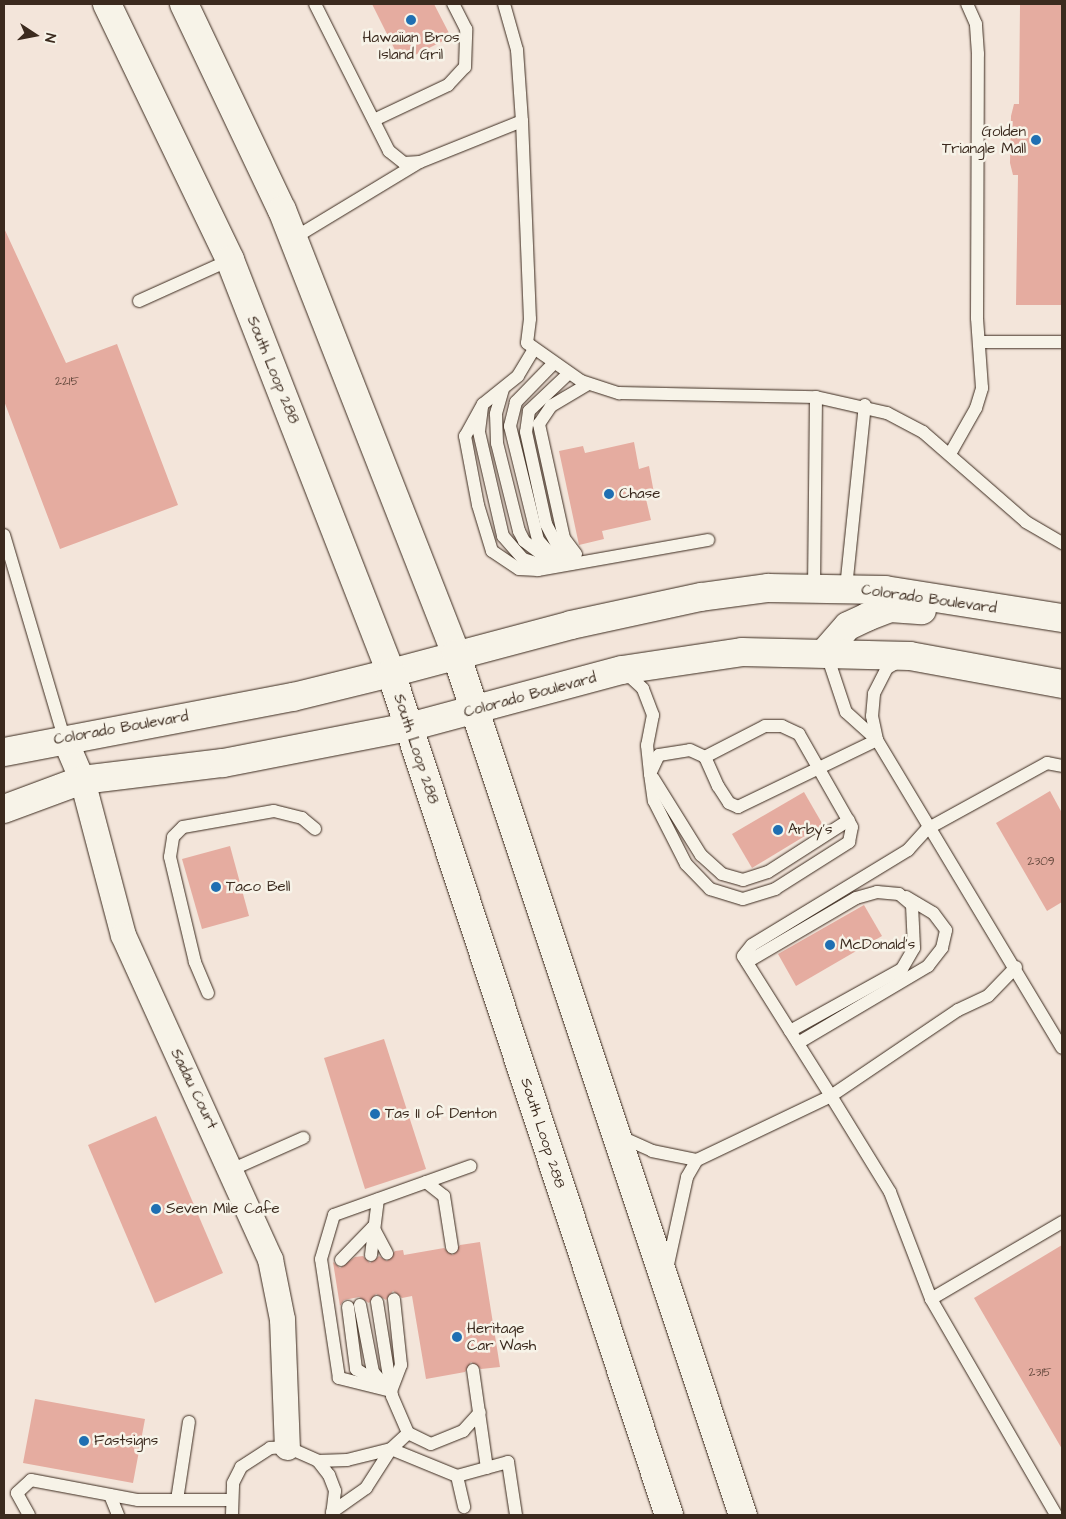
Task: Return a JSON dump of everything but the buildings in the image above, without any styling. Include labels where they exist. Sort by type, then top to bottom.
[{"type":"main road","name":"South Loop 288","points":[[107,4],[230,260],[391,674],[669,1515]]},
{"type":"main road","points":[[184,4],[294,238],[456,654],[743,1515]]},
{"type":"main road","name":"Colorado Boulevard","points":[[4,752],[64,738],[293,697],[391,674],[456,654],[701,597],[768,588],[846,588],[1062,618]]},
{"type":"main road","points":[[826,651],[848,626],[890,608],[1062,628]]},
{"type":"main road","name":"Colorado Boulevard","points":[[4,809],[82,780],[223,763],[409,726],[474,711],[622,670],[742,652],[826,651],[910,656],[1062,684]]},
{"type":"street","name":"Sadau Court","points":[[64,738],[82,780],[123,935],[157,1017],[233,1169],[274,1276],[282,1319],[287,1447]]},
{"type":"lane","points":[[315,4],[389,151],[404,163],[420,162]]},
{"type":"lane","points":[[374,120],[448,85],[465,67],[466,29],[453,4]]},
{"type":"lane","points":[[504,4],[517,50],[522,121],[530,319],[527,343],[552,365],[588,384],[653,396],[816,397],[865,405],[923,432],[1026,522],[1062,543]]},
{"type":"lane","points":[[950,454],[976,408],[982,388],[981,342],[977,318],[978,54],[976,24],[967,4]]},
{"type":"lane","points":[[294,238],[420,162],[522,121]]},
{"type":"lane","points":[[139,301],[230,260]]},
{"type":"lane","points":[[981,342],[1062,342]]},
{"type":"lane","points":[[534,349],[518,376],[483,404],[465,436],[487,539],[504,562],[519,569],[549,568],[708,540]]},
{"type":"lane","points":[[552,365],[516,402],[510,426],[538,540],[548,551],[577,562]]},
{"type":"lane","points":[[568,374],[529,412],[526,432],[551,537],[577,562]]},
{"type":"lane","points":[[577,562],[577,555],[564,538],[539,424],[551,406],[588,384]]},
{"type":"lane","points":[[503,389],[496,414],[497,443],[519,531],[536,551],[577,562]]},
{"type":"lane","points":[[814,588],[816,397]]},
{"type":"lane","points":[[483,404],[479,432],[503,536],[523,559],[549,568]]},
{"type":"lane","points":[[846,588],[865,405]]},
{"type":"lane","points":[[4,535],[64,738]]},
{"type":"lane","points":[[826,651],[846,712],[878,740]]},
{"type":"lane","points":[[910,656],[887,668],[874,694],[872,716],[878,740],[927,829],[1016,967],[1062,1048]]},
{"type":"lane","points":[[622,670],[643,689],[652,715],[647,745],[654,802],[686,864],[710,889],[743,899],[775,889],[849,842],[849,820],[821,768],[799,734],[782,726],[765,726],[705,757]]},
{"type":"lane","points":[[650,774],[659,755],[675,750],[690,750],[705,757],[725,797],[738,807],[878,740]]},
{"type":"lane","points":[[1056,1515],[931,1299],[890,1192],[743,956],[752,945],[908,850],[927,829],[1046,763],[1062,766]]},
{"type":"lane","points":[[650,774],[701,856],[722,874],[743,880],[768,872],[849,820]]},
{"type":"lane","points":[[208,993],[195,962],[170,857],[173,837],[183,827],[274,811],[302,818],[315,829]]},
{"type":"lane","points":[[748,962],[856,898],[877,892],[899,894],[934,913],[946,930],[942,948],[928,966],[798,1043]]},
{"type":"lane","points":[[790,1031],[902,969],[914,948],[915,922],[912,905],[899,894]]},
{"type":"lane","points":[[665,1282],[687,1177],[698,1160],[831,1096],[958,1010],[988,996],[1016,967]]},
{"type":"lane","points":[[615,1134],[652,1151],[698,1160]]},
{"type":"lane","points":[[233,1169],[303,1138]]},
{"type":"lane","points":[[391,1391],[339,1378],[321,1259],[334,1215],[471,1166]]},
{"type":"lane","points":[[426,1182],[444,1196],[452,1246]]},
{"type":"lane","points":[[371,1255],[372,1227],[378,1199]]},
{"type":"lane","points":[[931,1299],[1062,1222]]},
{"type":"lane","points":[[372,1227],[387,1252]]},
{"type":"lane","points":[[346,1259],[372,1227]]},
{"type":"lane","points":[[391,1391],[402,1365],[394,1299]]},
{"type":"lane","points":[[377,1302],[391,1391],[408,1433],[430,1444],[463,1431],[480,1412]]},
{"type":"lane","points":[[354,1306],[373,1372],[391,1391]]},
{"type":"lane","points":[[473,1370],[487,1468]]},
{"type":"lane","points":[[177,1500],[189,1422]]},
{"type":"lane","points":[[332,1514],[366,1488],[391,1449],[408,1433]]},
{"type":"lane","points":[[232,1515],[230,1500],[233,1482],[254,1455],[287,1447],[318,1460],[347,1460],[391,1449],[457,1476],[508,1462],[516,1515]]},
{"type":"lane","points":[[318,1460],[335,1491],[332,1514]]},
{"type":"lane","points":[[457,1476],[464,1507]]},
{"type":"lane","points":[[29,1515],[17,1493],[31,1480],[110,1495],[177,1500],[230,1500]]},
{"type":"lane","points":[[110,1495],[118,1515]]},
{"type":"place","name":"Hawaiian Bros Island Gril","points":[[411,20]]},
{"type":"place","name":"Golden Triangle Mall","points":[[1036,140]]},
{"type":"place","name":"Chase","points":[[609,494]]},
{"type":"place","name":"Arby's","points":[[778,830]]},
{"type":"place","name":"Taco Bell","points":[[216,887]]},
{"type":"place","name":"McDonald's","points":[[830,945]]},
{"type":"place","name":"Tas II of Denton","points":[[375,1114]]},
{"type":"place","name":"Seven Mile Cafe","points":[[156,1209]]},
{"type":"place","name":"Heritage Car Wash","points":[[457,1337]]},
{"type":"place","name":"Fastsigns","points":[[84,1441]]}]
